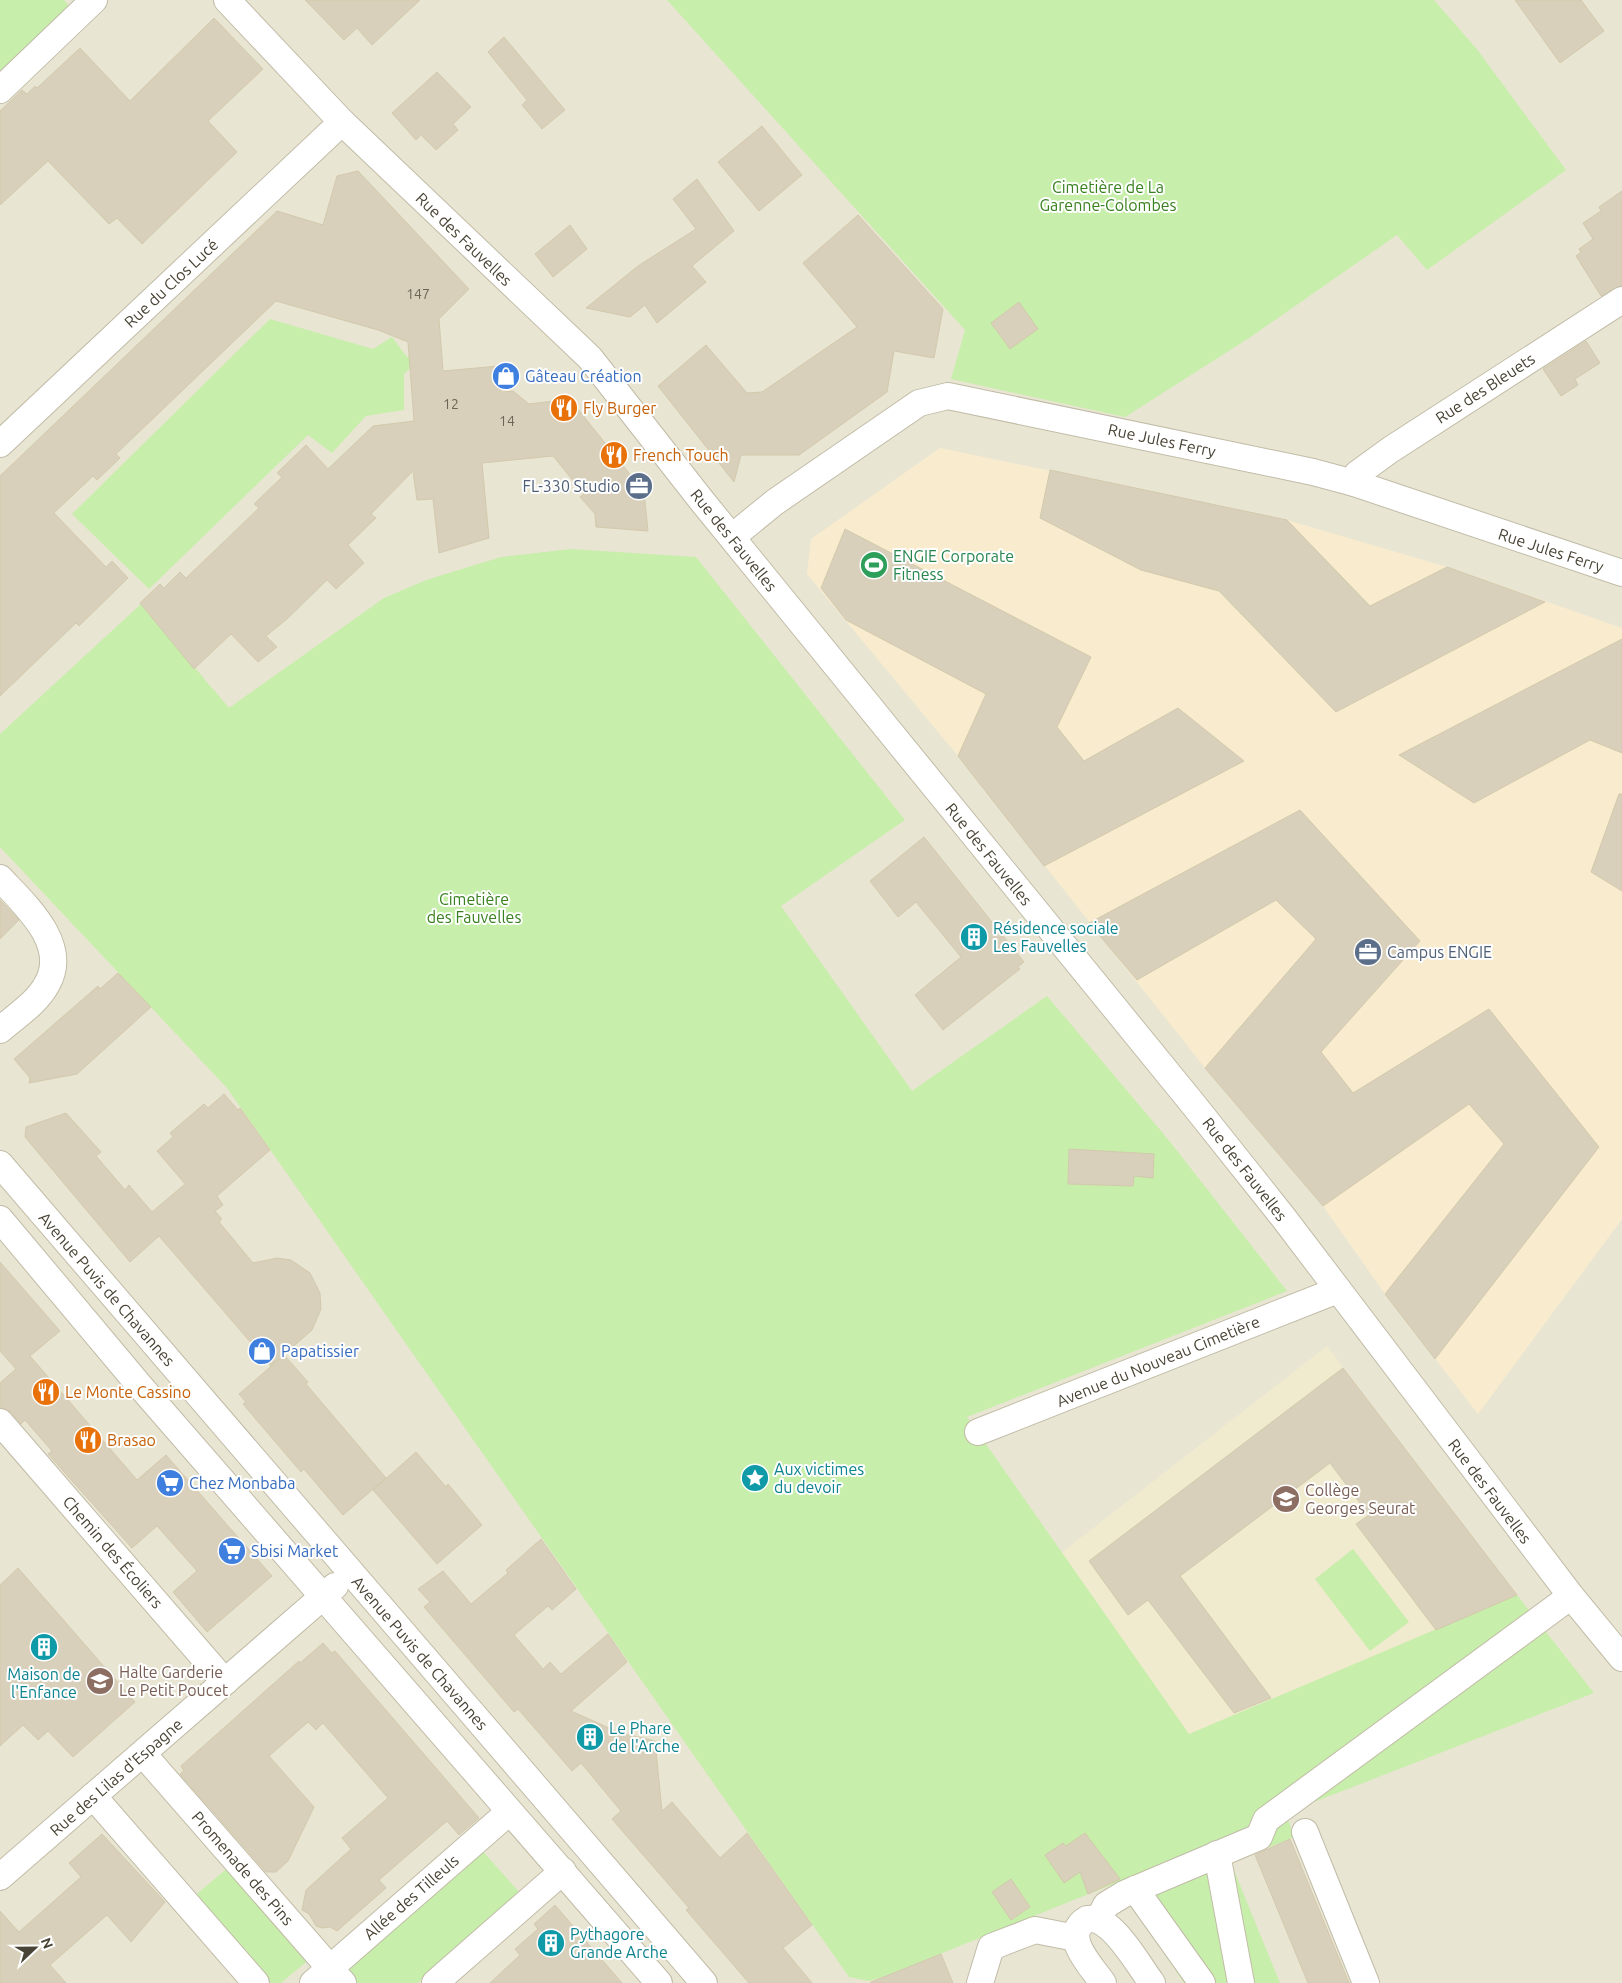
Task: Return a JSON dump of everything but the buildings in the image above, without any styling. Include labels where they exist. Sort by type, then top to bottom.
[{"type":"street","points":[[0,90],[94,0]]},
{"type":"street","name":"Rue des Fauvelles","points":[[227,0],[337,117],[590,358],[732,537],[1193,1104],[1338,1290],[1570,1596],[1622,1658]]},
{"type":"street","name":"Rue du Clos Lucé","points":[[0,444],[337,117]]},
{"type":"street","name":"Rue des Bleuets","points":[[1354,483],[1357,474],[1390,450],[1622,300]]},
{"type":"street","name":"Rue Jules Ferry","points":[[732,537],[775,502],[919,402],[948,396],[1259,459],[1354,483],[1622,573]]},
{"type":"street","points":[[0,878],[33,912],[48,937],[53,961],[48,982],[37,998],[0,1030]]},
{"type":"street","name":"Avenue Puvis de Chavannes","points":[[0,1164],[704,1983]]},
{"type":"street","points":[[0,1219],[140,1386],[659,1983]]},
{"type":"street","name":"Avenue du Nouveau Cimetière","points":[[978,1432],[1338,1290]]},
{"type":"street","name":"Chemin des Écoliers","points":[[0,1422],[226,1682]]},
{"type":"street","name":"Rue des Lilas d'Espagne","points":[[0,1877],[350,1573]]},
{"type":"street","points":[[1099,1919],[1106,1904],[1135,1889],[1259,1837],[1266,1820],[1570,1596]]},
{"type":"street","name":"Promenade des Pins","points":[[143,1754],[329,1978]]},
{"type":"street","points":[[93,1796],[256,1983]]},
{"type":"street","name":"Allée des Tilleuls","points":[[329,1978],[509,1812]]},
{"type":"street","points":[[1305,1832],[1366,1983]]},
{"type":"street","points":[[1217,1854],[1242,1983]]},
{"type":"street","points":[[435,1983],[563,1871]]},
{"type":"street","points":[[1135,1889],[1202,1983]]},
{"type":"street","points":[[1103,1983],[1081,1952],[1076,1938],[1076,1931],[1081,1922],[1087,1919],[1099,1919],[1112,1929],[1152,1983]]},
{"type":"street","points":[[980,1983],[991,1947],[1035,1930],[1076,1938]]},
{"type":"shaded area","points":[[0,0],[1622,0],[1622,1983],[0,1983]]},
{"type":"shaded area","name":"Campus ENGIE","points":[[940,448],[1287,520],[1447,567],[1622,628],[1622,1219],[1478,1414],[1385,1294],[1323,1206],[1205,1068],[958,756],[807,574],[811,539]]},
{"type":"shaded area","name":"Collège Georges Seurat","points":[[1327,1346],[1517,1595],[1189,1735],[1061,1553]]},
{"type":"green space","points":[[0,0],[64,0],[70,7],[0,76]]},
{"type":"green space","name":"Cimetière de La Garenne-Colombes","points":[[667,0],[1434,0],[1476,48],[1566,170],[1427,270],[1397,235],[1249,338],[1125,417],[951,379],[965,330]]},
{"type":"green space","points":[[270,319],[373,349],[392,337],[407,357],[425,354],[404,374],[404,410],[366,416],[332,453],[308,435],[149,589],[72,514]]},
{"type":"green space","name":"Cimetière des Fauvelles","points":[[571,549],[696,557],[905,820],[781,906],[912,1091],[1047,996],[1167,1138],[1287,1291],[967,1417],[1189,1734],[1517,1595],[1594,1693],[1286,1813],[1294,1837],[1231,1863],[1280,1983],[1184,1983],[1116,1883],[888,1975],[869,1981],[849,1977],[227,1088],[0,847],[0,734],[141,604],[229,708],[384,598],[426,580],[501,557]]},
{"type":"green space","points":[[1353,1549],[1409,1622],[1370,1651],[1315,1579]]},
{"type":"green space","points":[[479,1847],[520,1893],[418,1983],[356,1983],[342,1968]]},
{"type":"green space","points":[[236,1861],[317,1953],[281,1983],[256,1983],[186,1903]]},
{"type":"place","name":"Gâteau Création","points":[[506,376]]},
{"type":"place","name":"Fly Burger","points":[[564,408]]},
{"type":"place","name":"French Touch","points":[[614,455]]},
{"type":"place","name":"FL-330 Studio","points":[[639,486]]},
{"type":"place","name":"ENGIE Corporate Fitness","points":[[874,565]]},
{"type":"place","name":"Résidence sociale Les Fauvelles","points":[[974,937]]},
{"type":"place","name":"Campus ENGIE","points":[[1368,952]]},
{"type":"place","name":"Papatissier","points":[[262,1351]]},
{"type":"place","name":"Le Monte Cassino","points":[[46,1392]]},
{"type":"place","name":"Brasao","points":[[88,1440]]},
{"type":"place","name":"Aux victimes du devoir","points":[[755,1478]]},
{"type":"place","name":"Chez Monbaba","points":[[170,1483]]},
{"type":"place","name":"Collège Georges Seurat","points":[[1286,1499]]},
{"type":"place","name":"Sbisi Market","points":[[232,1551]]},
{"type":"place","name":"Maison de l'Enfance","points":[[44,1647]]},
{"type":"place","name":"Halte Garderie Le Petit Poucet","points":[[100,1681]]},
{"type":"place","name":"Le Phare de l'Arche","points":[[590,1737]]},
{"type":"place","name":"Pythagore Grande Arche","points":[[551,1943]]}]
